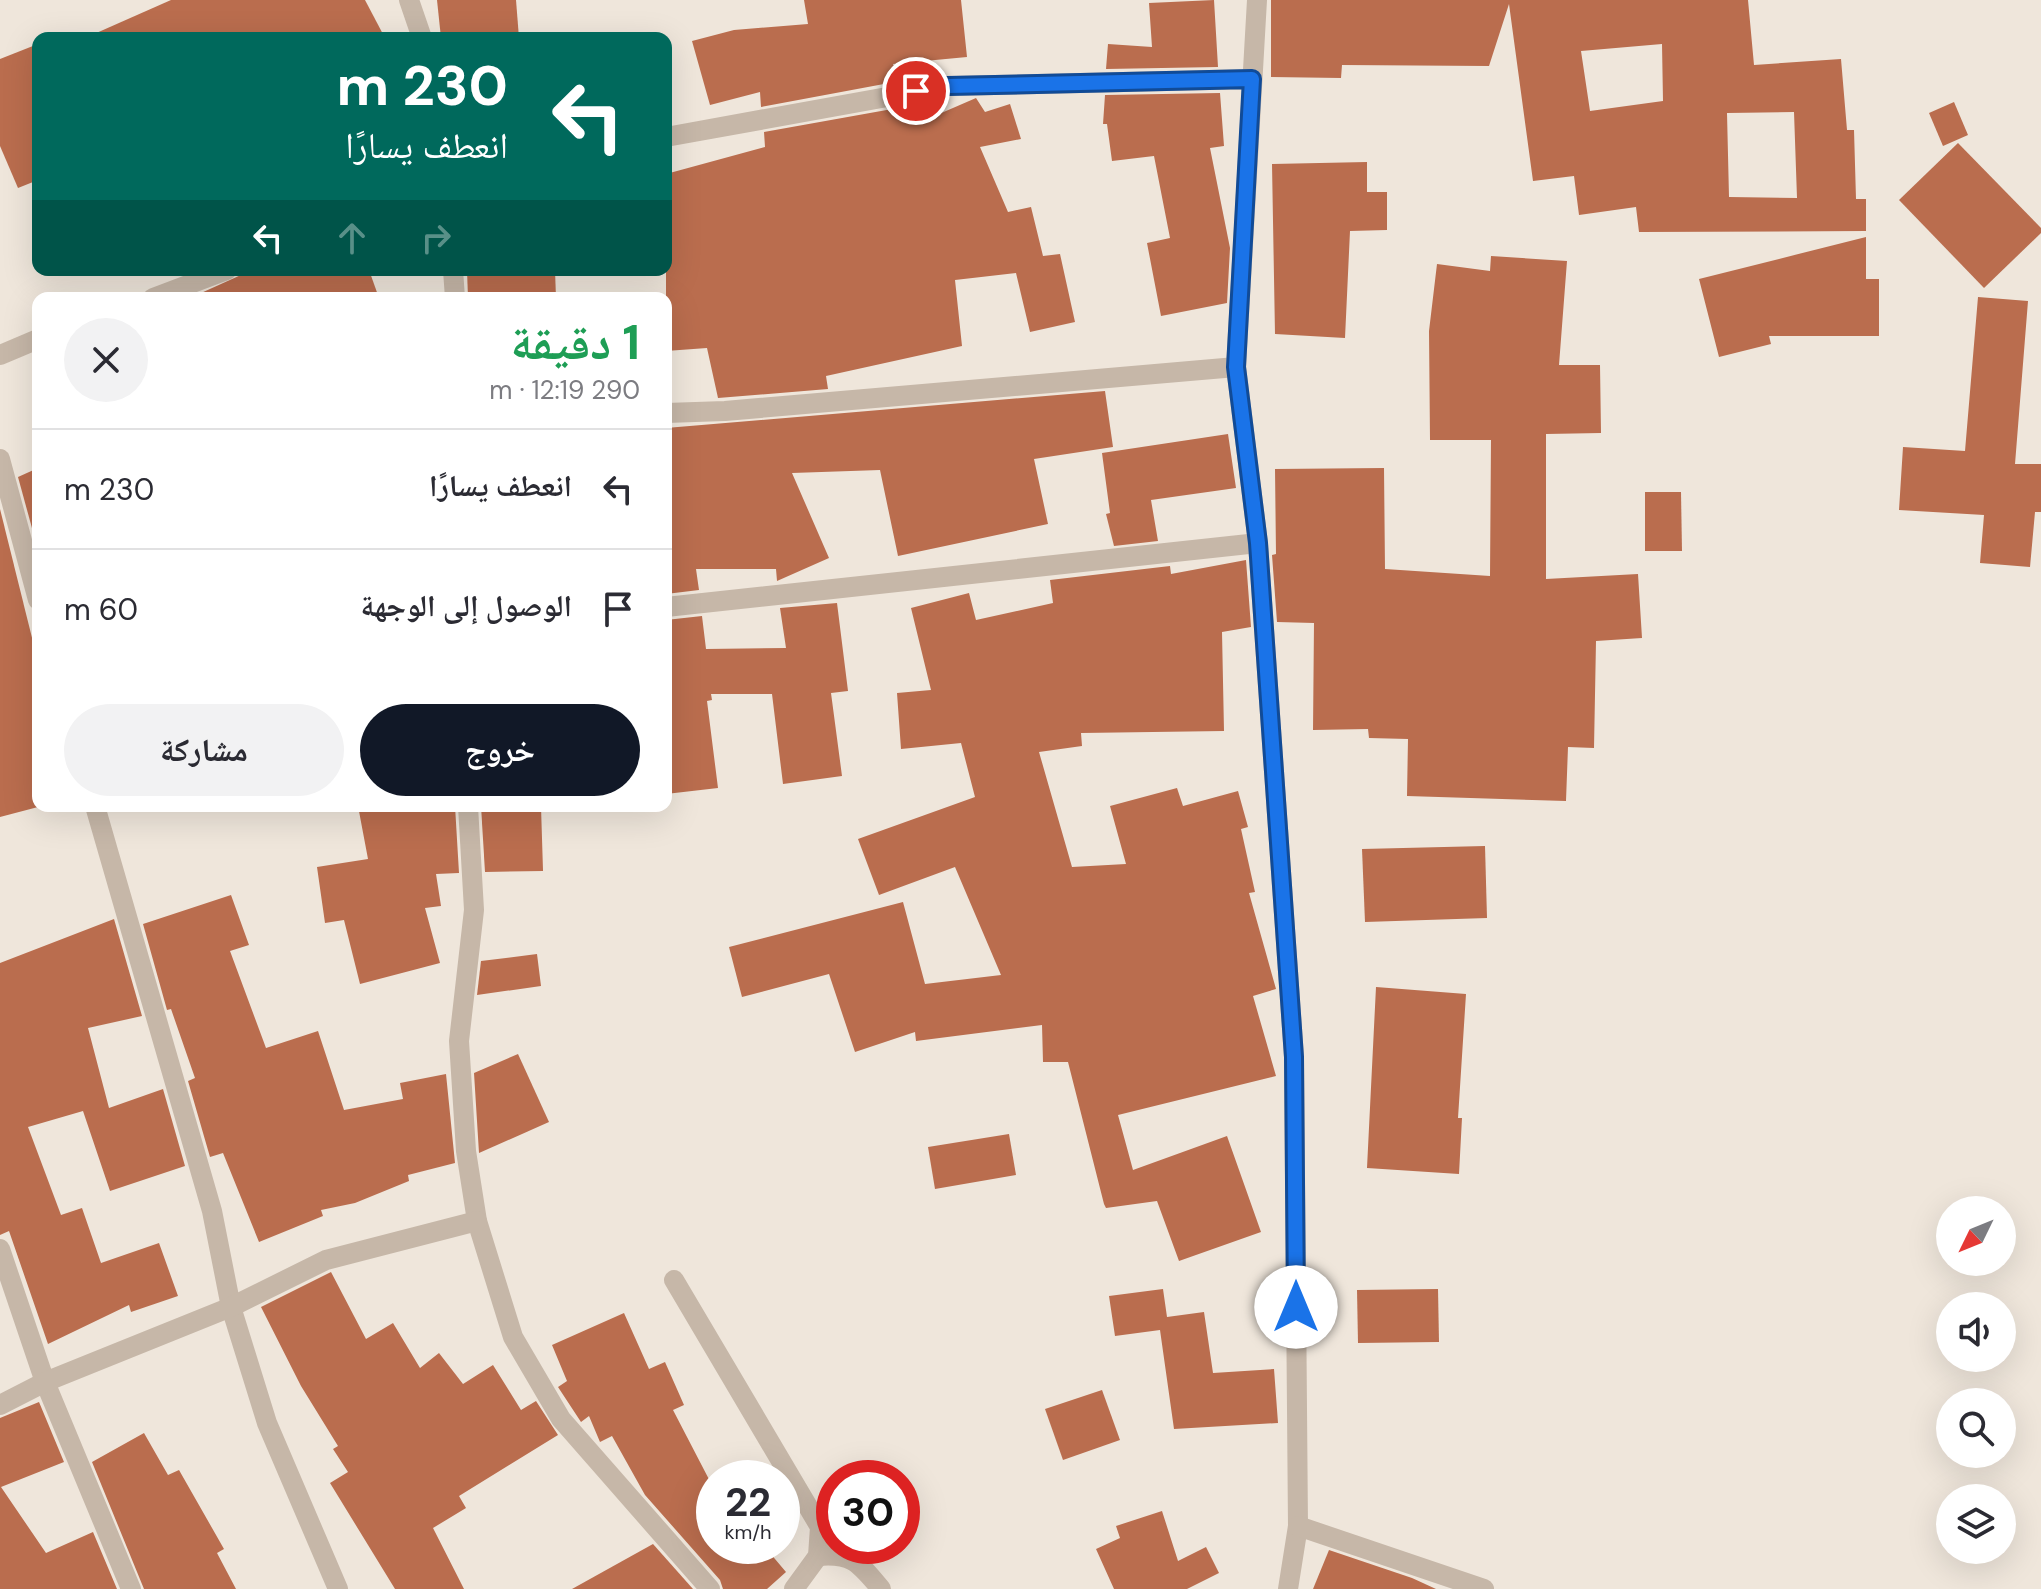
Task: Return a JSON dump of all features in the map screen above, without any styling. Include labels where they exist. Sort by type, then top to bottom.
[{"type":"street","points":[[409,0],[420,32]]},
{"type":"street","points":[[1257,0],[1236,367],[1258,543],[1294,1057],[1298,1526],[1288,1589]]},
{"type":"street","points":[[672,136],[948,86],[1252,79]]},
{"type":"street","points":[[185,292],[216,276]]},
{"type":"street","points":[[0,355],[32,342]]},
{"type":"street","points":[[672,413],[725,411],[1236,367]]},
{"type":"street","points":[[0,459],[32,578]]},
{"type":"street","points":[[672,606],[1258,543]]},
{"type":"street","points":[[97,812],[208,1198],[231,1307],[267,1423],[338,1589]]},
{"type":"street","points":[[468,812],[474,910],[459,1041],[466,1151],[477,1221],[513,1337],[561,1419],[710,1589]]},
{"type":"street","points":[[0,1405],[45,1382],[231,1307],[326,1260],[477,1221]]},
{"type":"street","points":[[0,1249],[45,1382],[131,1589]]},
{"type":"street","points":[[674,1280],[816,1520]]},
{"type":"street","points":[[1298,1526],[1484,1589]]},
{"type":"street","points":[[794,1589],[816,1559]]},
{"type":"street","points":[[861,1564],[881,1589]]},
{"type":"building","points":[[171,0],[365,0],[382,32],[99,32]]},
{"type":"building","points":[[437,0],[516,0],[519,32],[440,32]]},
{"type":"building","points":[[804,0],[961,0],[967,57],[893,64],[900,81],[761,107],[760,92],[710,105],[692,41],[734,30],[808,24]]},
{"type":"building","points":[[1214,0],[1218,67],[1106,69],[1108,44],[1152,47],[1149,3]]},
{"type":"building","points":[[1271,0],[1748,0],[1754,65],[1841,59],[1847,130],[1854,130],[1856,199],[1866,199],[1866,231],[1639,232],[1636,207],[1579,215],[1574,176],[1533,181],[1509,4],[1489,66],[1342,65],[1341,78],[1271,77]],"holes":[[[1662,44],[1663,101],[1590,111],[1581,51]],[[1794,112],[1797,198],[1729,197],[1727,113]]]},
{"type":"building","points":[[32,46],[32,182],[18,188],[0,146],[0,59]]},
{"type":"building","points":[[1220,93],[1224,146],[1210,148],[1230,248],[1227,303],[1161,316],[1147,243],[1170,238],[1154,156],[1112,161],[1107,124],[1103,124],[1105,95]]},
{"type":"building","points":[[976,98],[985,112],[1010,104],[1021,139],[980,147],[1008,212],[1031,207],[1043,256],[1060,254],[1075,322],[1030,332],[1016,273],[955,280],[962,346],[826,376],[828,389],[718,398],[707,348],[672,351],[672,292],[666,292],[666,276],[672,276],[672,172],[765,147],[764,132],[909,106],[916,124]]},
{"type":"building","points":[[1954,102],[1968,135],[1943,146],[1929,113]]},
{"type":"building","points":[[1958,143],[2041,228],[2041,233],[1984,288],[1899,200]]},
{"type":"building","points":[[1367,162],[1367,192],[1387,192],[1387,230],[1350,231],[1345,338],[1275,334],[1272,164]]},
{"type":"building","points":[[1866,237],[1866,279],[1879,279],[1879,336],[1769,336],[1771,344],[1719,357],[1699,279]]},
{"type":"building","points":[[1491,256],[1567,261],[1559,365],[1600,365],[1601,433],[1546,434],[1546,579],[1638,574],[1642,638],[1596,641],[1594,748],[1568,747],[1566,801],[1407,796],[1408,739],[1369,738],[1368,729],[1313,730],[1314,623],[1277,622],[1272,555],[1276,554],[1275,469],[1384,468],[1385,569],[1490,576],[1491,440],[1430,440],[1429,331],[1437,264],[1490,271]]},
{"type":"building","points":[[239,276],[371,276],[377,292],[203,292]]},
{"type":"building","points":[[467,276],[555,276],[556,292],[468,292]]},
{"type":"building","points":[[1978,297],[2028,301],[2015,464],[2041,464],[2041,512],[2035,512],[2030,567],[1980,563],[1984,515],[1899,510],[1903,447],[1965,451]]},
{"type":"building","points":[[1105,391],[1113,447],[1034,459],[1048,524],[898,556],[880,470],[792,473],[829,558],[777,581],[776,569],[696,569],[699,590],[672,593],[672,427]]},
{"type":"building","points":[[1228,434],[1236,488],[1151,500],[1158,541],[1114,546],[1106,514],[1110,513],[1102,453]]},
{"type":"building","points":[[32,471],[32,528],[18,477]]},
{"type":"building","points":[[1645,492],[1681,492],[1682,551],[1645,551]]},
{"type":"building","points":[[0,509],[32,638],[32,809],[0,817]]},
{"type":"building","points":[[1246,560],[1251,627],[1222,632],[1224,731],[1081,733],[1082,746],[1039,752],[1072,867],[1126,864],[1110,806],[1177,788],[1183,806],[1238,791],[1248,827],[1241,829],[1255,892],[1249,893],[1276,989],[1253,996],[1276,1076],[1118,1115],[1133,1170],[1227,1136],[1261,1232],[1179,1261],[1157,1201],[1106,1208],[1068,1062],[1043,1062],[1042,1025],[916,1041],[915,1032],[855,1052],[829,974],[742,997],[729,947],[903,902],[925,984],[1001,975],[955,867],[879,895],[858,839],[975,797],[961,743],[901,749],[897,693],[931,690],[911,608],[969,593],[976,620],[1053,603],[1050,580],[1170,566],[1171,574]]},
{"type":"building","points":[[837,603],[848,691],[831,693],[842,776],[783,784],[772,694],[711,694],[712,700],[707,701],[718,788],[672,793],[672,619],[702,616],[706,649],[786,648],[780,608]]},
{"type":"building","points":[[359,812],[455,812],[459,873],[436,874],[441,906],[425,908],[440,963],[360,984],[344,920],[325,923],[317,867],[368,859]]},
{"type":"building","points":[[481,812],[541,812],[543,871],[485,872]]},
{"type":"building","points":[[1485,846],[1487,918],[1365,922],[1362,849]]},
{"type":"building","points":[[231,895],[249,945],[230,951],[266,1048],[318,1031],[344,1110],[403,1099],[400,1083],[446,1074],[455,1163],[408,1175],[409,1181],[355,1203],[321,1210],[323,1216],[259,1242],[223,1153],[210,1157],[188,1081],[195,1078],[171,1009],[167,1010],[143,924]]},
{"type":"building","points":[[114,919],[142,1016],[88,1028],[109,1108],[163,1089],[185,1166],[110,1191],[83,1111],[28,1127],[61,1215],[82,1208],[101,1263],[159,1243],[178,1296],[131,1312],[129,1305],[48,1344],[9,1231],[0,1235],[0,963]]},
{"type":"building","points":[[537,954],[541,986],[477,995],[481,961]]},
{"type":"building","points":[[1376,987],[1466,994],[1458,1118],[1462,1118],[1459,1174],[1367,1168]]},
{"type":"building","points":[[518,1054],[549,1122],[479,1153],[474,1073]]},
{"type":"building","points":[[1009,1134],[1016,1175],[935,1189],[928,1147]]},
{"type":"building","points":[[331,1272],[366,1339],[393,1323],[420,1368],[439,1353],[463,1384],[493,1365],[521,1410],[536,1401],[558,1435],[459,1496],[466,1508],[433,1528],[464,1589],[395,1589],[330,1483],[348,1472],[333,1449],[338,1446],[301,1386],[261,1307]]},
{"type":"building","points":[[1163,1289],[1167,1317],[1204,1312],[1213,1373],[1274,1369],[1278,1423],[1174,1429],[1160,1330],[1115,1336],[1109,1296]]},
{"type":"building","points":[[1438,1289],[1439,1342],[1358,1343],[1357,1290]]},
{"type":"building","points":[[624,1313],[649,1369],[665,1362],[684,1405],[673,1410],[699,1460],[696,1460],[696,1553],[645,1495],[612,1436],[600,1442],[589,1416],[581,1422],[558,1387],[567,1381],[552,1345]]},
{"type":"building","points":[[1102,1390],[1120,1440],[1063,1460],[1045,1409]]},
{"type":"building","points":[[39,1402],[64,1462],[1,1487],[46,1553],[93,1532],[117,1589],[0,1589],[0,1418]]},
{"type":"building","points":[[144,1433],[168,1475],[179,1470],[224,1549],[217,1553],[236,1589],[144,1589],[92,1462]]},
{"type":"building","points":[[1162,1511],[1178,1561],[1206,1547],[1219,1573],[1187,1589],[1114,1589],[1096,1549],[1120,1538],[1116,1526]]},
{"type":"building","points":[[653,1544],[693,1589],[572,1589]]},
{"type":"building","points":[[1329,1550],[1412,1578],[1436,1589],[1313,1589]]},
{"type":"building","points":[[706,1564],[779,1564],[786,1572],[767,1589],[723,1589],[720,1580]]},
{"type":"route","points":[[916,91],[948,86],[1252,79],[1236,367],[1258,543],[1294,1057],[1296,1307]]}]
